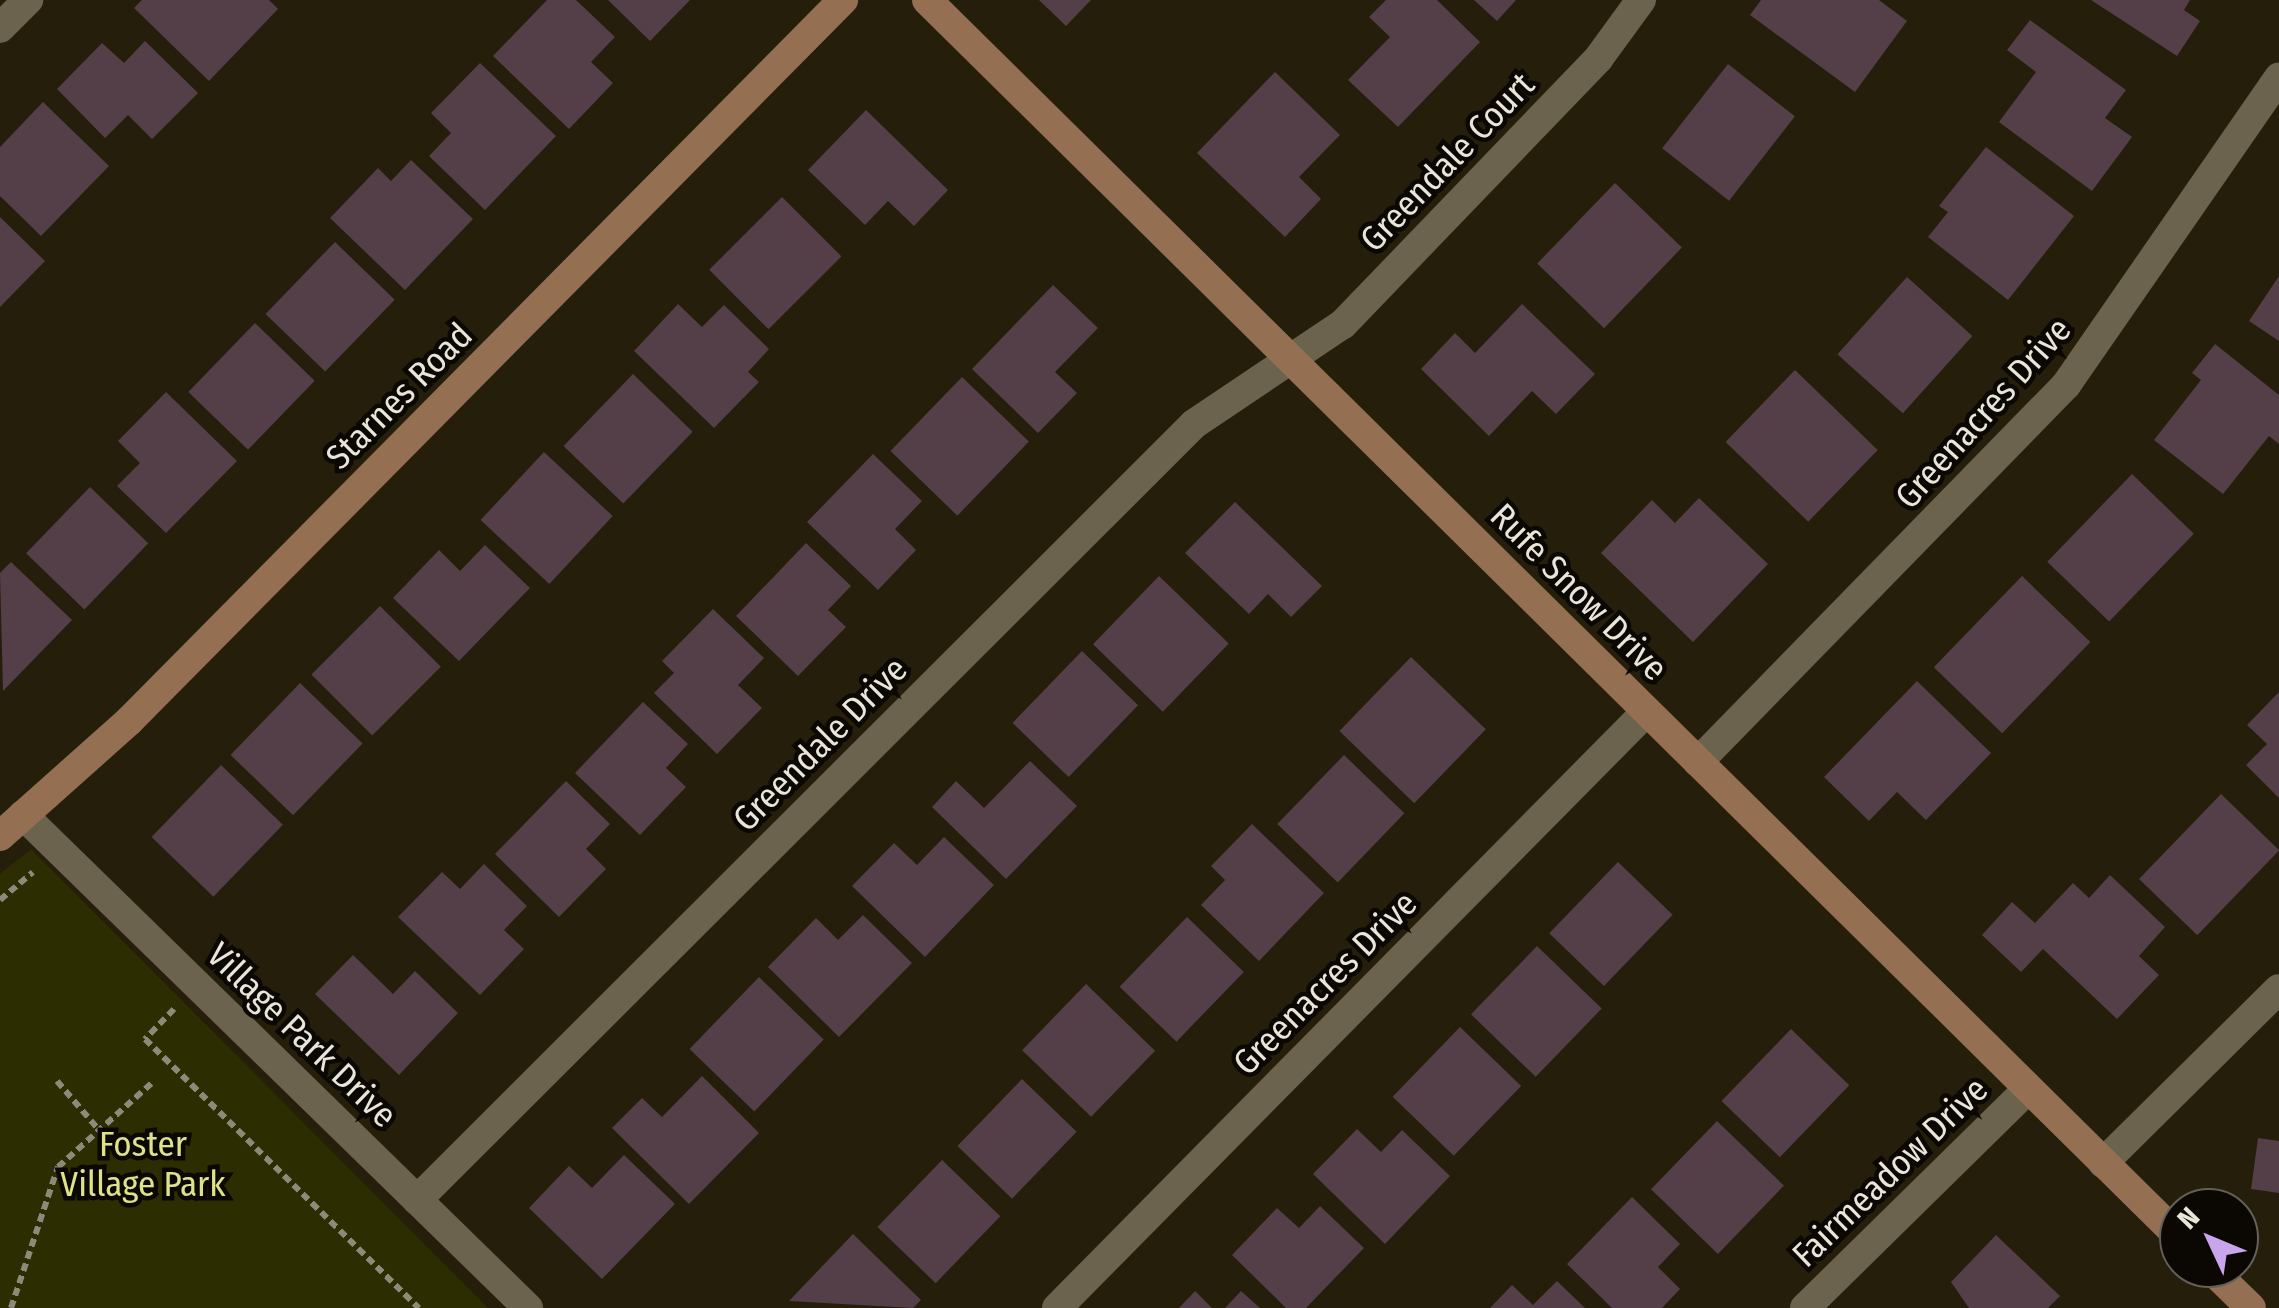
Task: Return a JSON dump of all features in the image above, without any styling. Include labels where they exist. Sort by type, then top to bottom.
[{"type":"main road","name":"Starnes Road","points":[[0,836],[129,722],[843,0]]},
{"type":"main road","name":"Rufe Snow Drive","points":[[927,0],[2159,1217]]},
{"type":"main road","points":[[2230,1288],[2250,1308]]},
{"type":"street","points":[[0,28],[28,0]]},
{"type":"street","name":"Greendale Court","points":[[1290,360],[1343,324],[1423,244],[1598,60],[1641,0]]},
{"type":"street","name":"Greenacres Drive","points":[[1698,762],[2066,385],[2279,77]]},
{"type":"street","name":"Greendale Drive","points":[[417,1200],[1194,424],[1290,360]]},
{"type":"street","name":"Greenacres Drive","points":[[1057,1308],[1646,712]]},
{"type":"street","name":"Village Park Drive","points":[[23,815],[528,1308]]},
{"type":"street","points":[[2104,1163],[2279,989]]},
{"type":"street","name":"Fairmeadow Drive","points":[[1805,1308],[2028,1089]]},
{"type":"path","points":[[32,873],[46,886]]},
{"type":"path","points":[[161,996],[174,1009],[146,1039],[419,1308]]},
{"type":"path","points":[[57,1081],[99,1130]]},
{"type":"path","points":[[12,1308],[58,1167],[152,1082]]},
{"type":"green space","name":"Foster Village Park","points":[[31,849],[488,1308],[0,1308],[0,874]]},
{"type":"building","points":[[142,0],[269,0],[278,9],[209,81],[134,8]]},
{"type":"building","points":[[547,0],[576,0],[615,37],[591,62],[613,83],[569,129],[493,56]]},
{"type":"building","points":[[608,0],[690,0],[650,41]]},
{"type":"building","points":[[1039,0],[1091,0],[1066,26]]},
{"type":"building","points":[[1386,0],[1437,0],[1480,42],[1398,127],[1348,80],[1390,37],[1369,17]]},
{"type":"building","points":[[1474,0],[1516,0],[1497,21]]},
{"type":"building","points":[[1761,0],[1879,0],[1907,21],[1855,92],[1750,15]]},
{"type":"building","points":[[2091,0],[2190,0],[2184,10],[2200,21],[2177,56]]},
{"type":"building","points":[[2030,20],[2126,90],[2105,118],[2132,137],[2092,191],[1999,122],[2036,72],[2007,50]]},
{"type":"building","points":[[145,41],[198,93],[152,139],[128,115],[105,138],[57,89],[102,43],[124,63]]},
{"type":"building","points":[[480,63],[556,136],[485,210],[429,156],[451,133],[431,113]]},
{"type":"building","points":[[1728,64],[1795,116],[1729,201],[1662,148]]},
{"type":"building","points":[[1275,72],[1340,135],[1299,177],[1321,199],[1285,237],[1197,153]]},
{"type":"building","points":[[43,102],[109,166],[41,236],[0,196],[0,147]]},
{"type":"building","points":[[866,110],[948,190],[914,226],[888,201],[865,225],[808,170]]},
{"type":"building","points":[[1986,147],[2074,216],[2008,300],[1928,237],[1948,212],[1939,206]]},
{"type":"building","points":[[411,160],[473,219],[405,290],[330,218],[378,168],[391,181]]},
{"type":"building","points":[[1615,183],[1682,248],[1604,328],[1537,264]]},
{"type":"building","points":[[782,197],[841,256],[769,329],[709,270]]},
{"type":"building","points":[[0,217],[45,261],[0,307]]},
{"type":"building","points":[[335,242],[395,300],[325,372],[266,314]]},
{"type":"building","points":[[2279,276],[2279,341],[2249,321]]},
{"type":"building","points":[[1907,277],[1972,336],[1903,413],[1837,354]]},
{"type":"building","points":[[1053,285],[1098,328],[1055,372],[1077,393],[1038,433],[972,369]]},
{"type":"building","points":[[678,304],[702,327],[724,305],[769,349],[748,372],[759,382],[714,428],[634,351]]},
{"type":"building","points":[[1522,304],[1595,374],[1556,414],[1532,391],[1489,436],[1421,369],[1455,333],[1475,353]]},
{"type":"building","points":[[255,323],[315,381],[248,450],[188,392]]},
{"type":"building","points":[[2215,344],[2279,395],[2279,444],[2269,436],[2223,494],[2154,440],[2201,380],[2192,373]]},
{"type":"building","points":[[1795,370],[1878,450],[1808,522],[1726,442]]},
{"type":"building","points":[[633,374],[693,432],[623,504],[564,446]]},
{"type":"building","points":[[962,377],[1029,442],[957,516],[890,451]]},
{"type":"building","points":[[166,392],[237,461],[166,533],[117,486],[140,463],[118,441]]},
{"type":"building","points":[[544,452],[613,516],[549,584],[481,520]]},
{"type":"building","points":[[873,454],[922,501],[895,529],[916,550],[878,590],[807,522]]},
{"type":"building","points":[[2132,474],[2194,534],[2109,622],[2047,562]]},
{"type":"building","points":[[90,487],[148,543],[84,609],[26,553]]},
{"type":"building","points":[[1699,498],[1768,564],[1693,642],[1601,553],[1652,500],[1675,523]]},
{"type":"building","points":[[1235,502],[1322,586],[1291,617],[1268,594],[1249,614],[1185,553]]},
{"type":"building","points":[[806,543],[851,586],[828,610],[846,627],[798,676],[736,616]]},
{"type":"building","points":[[485,545],[530,588],[459,661],[393,598],[439,550],[460,571]]},
{"type":"building","points":[[11,562],[72,620],[3,691],[0,573]]},
{"type":"building","points":[[1159,576],[1229,643],[1163,712],[1093,644]]},
{"type":"building","points":[[2022,576],[2090,642],[2002,733],[1934,667]]},
{"type":"building","points":[[380,606],[441,667],[372,735],[311,675]]},
{"type":"building","points":[[713,609],[764,658],[738,685],[762,708],[717,754],[654,693],[674,673],[662,661]]},
{"type":"building","points":[[1082,651],[1138,705],[1069,777],[1013,723]]},
{"type":"building","points":[[1411,657],[1486,729],[1414,803],[1339,731]]},
{"type":"building","points":[[1917,681],[1991,753],[1926,820],[1897,792],[1869,821],[1824,777]]},
{"type":"building","points":[[300,683],[363,743],[293,815],[231,755]]},
{"type":"building","points":[[2279,692],[2279,798],[2246,765],[2267,744],[2247,725]]},
{"type":"building","points":[[643,702],[688,744],[666,768],[686,787],[640,835],[575,773]]},
{"type":"building","points":[[1344,755],[1404,813],[1338,882],[1277,824]]},
{"type":"building","points":[[1030,761],[1077,806],[1006,879],[932,807],[956,781],[984,808]]},
{"type":"building","points":[[221,765],[283,825],[213,897],[152,837]]},
{"type":"building","points":[[566,781],[610,824],[586,849],[606,869],[559,917],[495,854]]},
{"type":"building","points":[[2221,794],[2279,851],[2197,935],[2139,879]]},
{"type":"building","points":[[1252,824],[1324,893],[1259,961],[1201,905],[1225,880],[1211,866]]},
{"type":"building","points":[[944,837],[994,885],[925,957],[852,886],[894,843],[917,865]]},
{"type":"building","points":[[1618,862],[1673,915],[1604,986],[1549,933]]},
{"type":"building","points":[[484,864],[527,906],[504,930],[524,949],[480,995],[398,917],[442,872],[460,889]]},
{"type":"building","points":[[2110,875],[2165,927],[2139,956],[2159,975],[2117,1019],[2043,949],[2021,972],[1982,935],[2012,902],[2035,923],[2073,883],[2089,898]]},
{"type":"building","points":[[863,915],[912,963],[839,1037],[768,967],[816,918],[838,940]]},
{"type":"building","points":[[1187,917],[1244,972],[1176,1042],[1120,987]]},
{"type":"building","points":[[1537,946],[1602,1009],[1536,1077],[1471,1014]]},
{"type":"building","points":[[353,955],[393,994],[415,971],[458,1013],[399,1075],[315,994]]},
{"type":"building","points":[[759,977],[824,1040],[754,1111],[690,1049]]},
{"type":"building","points":[[1086,984],[1155,1051],[1091,1117],[1022,1050]]},
{"type":"building","points":[[1460,1027],[1521,1086],[1454,1156],[1393,1097]]},
{"type":"building","points":[[1791,1029],[1849,1085],[1780,1157],[1722,1101]]},
{"type":"building","points":[[702,1076],[759,1133],[689,1204],[612,1128],[642,1098],[662,1117]]},
{"type":"building","points":[[1022,1079],[1077,1132],[1012,1199],[957,1146]]},
{"type":"building","points":[[1717,1121],[1784,1186],[1718,1254],[1651,1189]]},
{"type":"building","points":[[1357,1129],[1381,1152],[1402,1130],[1450,1176],[1385,1244],[1313,1174]]},
{"type":"building","points":[[2258,1138],[2279,1141],[2279,1193],[2251,1188]]},
{"type":"building","points":[[624,1155],[675,1204],[602,1279],[529,1208],[569,1166],[592,1188]]},
{"type":"building","points":[[942,1160],[1000,1216],[936,1283],[877,1227]]},
{"type":"building","points":[[1632,1197],[1680,1244],[1658,1267],[1680,1289],[1662,1308],[1612,1308],[1567,1264]]},
{"type":"building","points":[[1320,1206],[1364,1248],[1306,1308],[1286,1308],[1232,1255],[1277,1208],[1299,1228]]},
{"type":"building","points":[[853,1234],[921,1300],[913,1308],[789,1301]]},
{"type":"building","points":[[1996,1235],[2060,1296],[2048,1308],[1969,1308],[1951,1282]]},
{"type":"building","points":[[1557,1281],[1585,1308],[1490,1308],[1512,1285],[1533,1305]]},
{"type":"building","points":[[1195,1291],[1212,1308],[1179,1308]]},
{"type":"building","points":[[1241,1291],[1260,1308],[1225,1308]]}]
